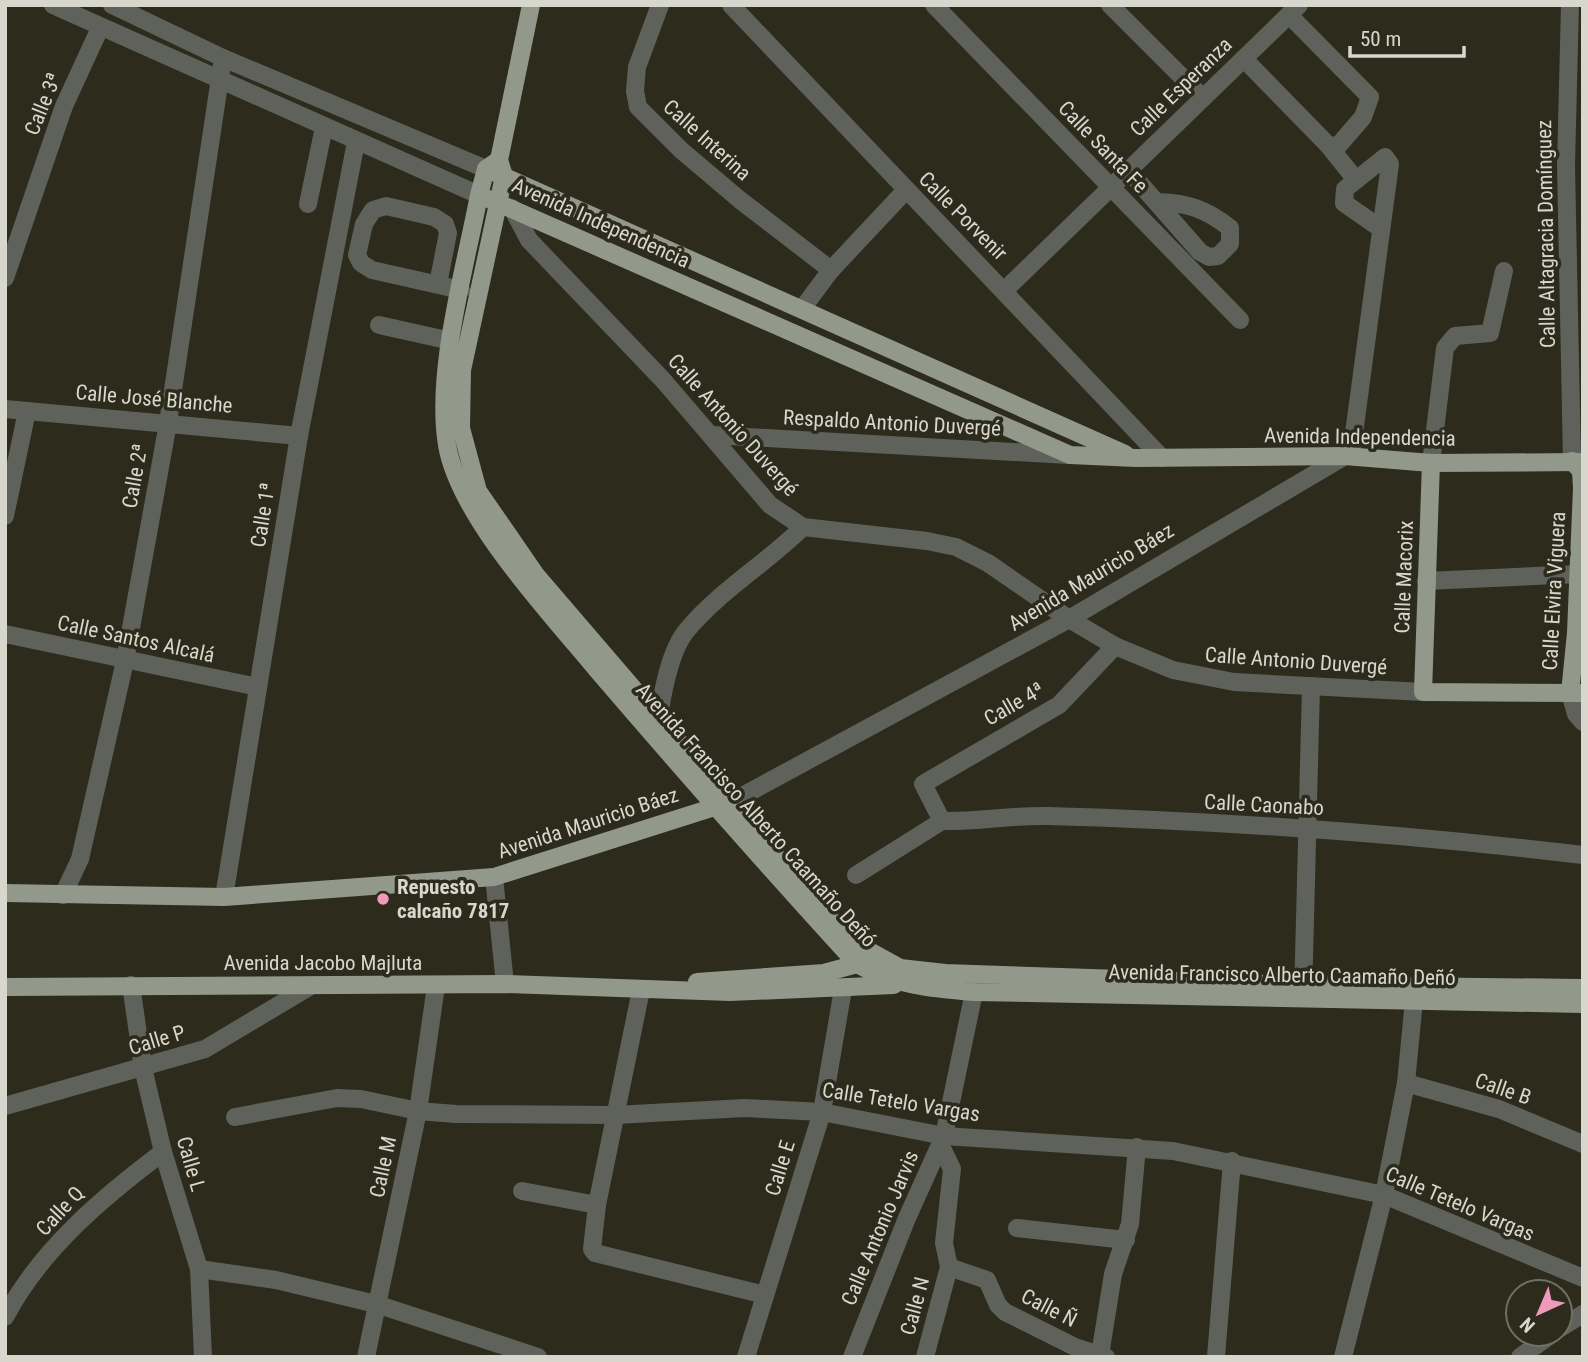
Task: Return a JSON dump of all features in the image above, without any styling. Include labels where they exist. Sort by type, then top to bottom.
[{"type":"main road","name":"Avenida Francisco Alberto Caamaño Deñó","points":[[531,5],[496,168],[479,195],[442,400],[447,446],[456,481],[478,517],[533,593],[714,807],[857,964],[879,977],[974,992],[1583,988]]},
{"type":"main road","name":"Avenida Francisco Alberto Caamaño Deñó","points":[[496,168],[505,205],[462,370],[461,428],[478,491],[536,575],[733,801],[849,940],[901,968],[945,973],[1303,991],[1414,1000],[1583,1004]]},
{"type":"main road","name":"Avenida Independencia","points":[[496,168],[802,309],[1136,458]]},
{"type":"main road","name":"Avenida Independencia","points":[[479,195],[1070,455],[1136,458],[1348,456],[1431,463],[1578,462]]},
{"type":"main road","name":"Calle Elvira Viguera","points":[[1576,693],[1582,472],[1578,462]]},
{"type":"main road","name":"Calle Macorix","points":[[1423,692],[1431,463]]},
{"type":"main road","name":"Calle Antonio Duvergé","points":[[1423,692],[1576,693]]},
{"type":"main road","name":"Avenida Mauricio Báez","points":[[5,893],[224,897],[494,877],[733,801]]},
{"type":"main road","name":"Avenida Jacobo Majluta","points":[[641,990],[724,979],[824,973],[857,964]]},
{"type":"main road","name":"Avenida Jacobo Majluta","points":[[5,987],[505,984],[641,990],[843,989],[907,983]]},
{"type":"street","name":"Avenida Independencia","points":[[53,5],[100,29],[479,195]]},
{"type":"street","name":"Avenida Independencia","points":[[112,5],[223,58],[496,168]]},
{"type":"street","name":"Calle Interina","points":[[660,5],[637,67],[635,91],[638,107],[681,150],[730,192],[831,270]]},
{"type":"street","name":"Calle Porvenir","points":[[731,5],[1162,458]]},
{"type":"street","name":"Calle Santa Fe","points":[[934,5],[1240,320]]},
{"type":"street","points":[[1110,5],[1203,99]]},
{"type":"street","name":"Calle Altagracia Domínguez","points":[[1570,5],[1578,462]]},
{"type":"street","points":[[1294,9],[1370,97],[1363,117],[1338,146],[1328,145]]},
{"type":"street","name":"Calle Esperanza","points":[[1005,290],[1294,9]]},
{"type":"street","name":"Calle 3ª","points":[[5,278],[12,235],[64,106],[100,29]]},
{"type":"street","name":"Calle 2ª","points":[[63,895],[80,859],[125,661],[168,423],[223,58]]},
{"type":"street","points":[[1244,59],[1328,145],[1356,180]]},
{"type":"street","points":[[307,204],[324,127]]},
{"type":"street","name":"Calle 1ª","points":[[224,897],[299,436],[356,142]]},
{"type":"street","points":[[1348,456],[1390,164],[1388,159],[1382,158],[1345,189],[1345,203],[1380,228]]},
{"type":"street","points":[[1128,170],[1158,202]]},
{"type":"street","points":[[802,309],[831,270],[906,190]]},
{"type":"street","name":"Calle Antonio Duvergé","points":[[505,205],[529,240],[594,306],[712,435],[770,505],[803,527],[917,539],[956,547],[988,563],[1069,619],[1115,646],[1163,667],[1210,680],[1423,692]]},
{"type":"street","points":[[438,284],[448,233],[445,224],[434,216],[386,206],[373,210],[364,224],[357,255],[360,263],[372,270],[461,290]]},
{"type":"street","points":[[1431,463],[1444,348],[1455,336],[1490,333],[1504,271]]},
{"type":"street","points":[[379,325],[452,341]]},
{"type":"street","name":"Calle José Blanche","points":[[5,409],[299,436]]},
{"type":"street","points":[[5,516],[26,411]]},
{"type":"street","name":"Respaldo Antonio Duvergé","points":[[712,435],[1070,455]]},
{"type":"street","name":"Avenida Mauricio Báez","points":[[733,801],[1069,619],[1348,456]]},
{"type":"street","points":[[659,716],[664,681],[685,631],[745,577],[776,555],[803,527]]},
{"type":"street","points":[[1426,581],[1579,574]]},
{"type":"street","name":"Calle Santos Alcalá","points":[[5,634],[258,687]]},
{"type":"street","name":"Calle 4ª","points":[[942,821],[923,785],[1059,705],[1115,646]]},
{"type":"street","points":[[1303,991],[1311,686]]},
{"type":"street","name":"Calle Elvira Viguera","points":[[1576,693],[1576,714],[1583,722]]},
{"type":"street","name":"Calle Caonabo","points":[[942,821],[1046,816],[1306,829],[1468,841],[1583,855]]},
{"type":"street","points":[[856,875],[942,821]]},
{"type":"street","points":[[494,877],[505,984]]},
{"type":"street","name":"Calle L","points":[[131,985],[144,1068],[163,1152],[199,1269],[203,1357]]},
{"type":"street","name":"Calle M","points":[[366,1357],[418,1111],[436,986]]},
{"type":"street","name":"Calle P","points":[[5,1106],[205,1049],[309,987]]},
{"type":"street","name":"Calle E","points":[[746,1357],[822,1112],[843,989]]},
{"type":"street","points":[[641,990],[590,1245],[595,1253],[765,1295]]},
{"type":"street","name":"Calle Antonio Jarvis","points":[[852,1357],[942,1140],[974,992]]},
{"type":"street","points":[[1343,1357],[1384,1195],[1406,1083],[1414,1000]]},
{"type":"street","name":"Calle B","points":[[1406,1083],[1499,1109],[1583,1144]]},
{"type":"street","name":"Calle Tetelo Vargas","points":[[235,1117],[337,1098],[361,1099],[418,1111],[615,1115],[745,1108],[822,1112],[942,1140],[1137,1147],[1232,1161],[1384,1195],[1583,1278]]},
{"type":"street","name":"Calle N","points":[[925,1357],[949,1266],[944,1243],[952,1169],[942,1140]]},
{"type":"street","points":[[1103,1356],[1113,1273],[1126,1240],[1137,1147]]},
{"type":"street","name":"Calle Q","points":[[5,1317],[32,1274],[108,1193],[163,1152]]},
{"type":"street","points":[[1216,1357],[1232,1161]]},
{"type":"street","points":[[522,1191],[597,1205]]},
{"type":"street","points":[[1017,1228],[1126,1240]]},
{"type":"street","name":"Calle Ñ","points":[[949,1266],[985,1278],[1001,1309],[1074,1352],[1103,1356]]},
{"type":"street","points":[[199,1269],[275,1280],[376,1304],[538,1357]]},
{"type":"place","name":"Repuesto calcaño 7817","points":[[383,899]]}]
